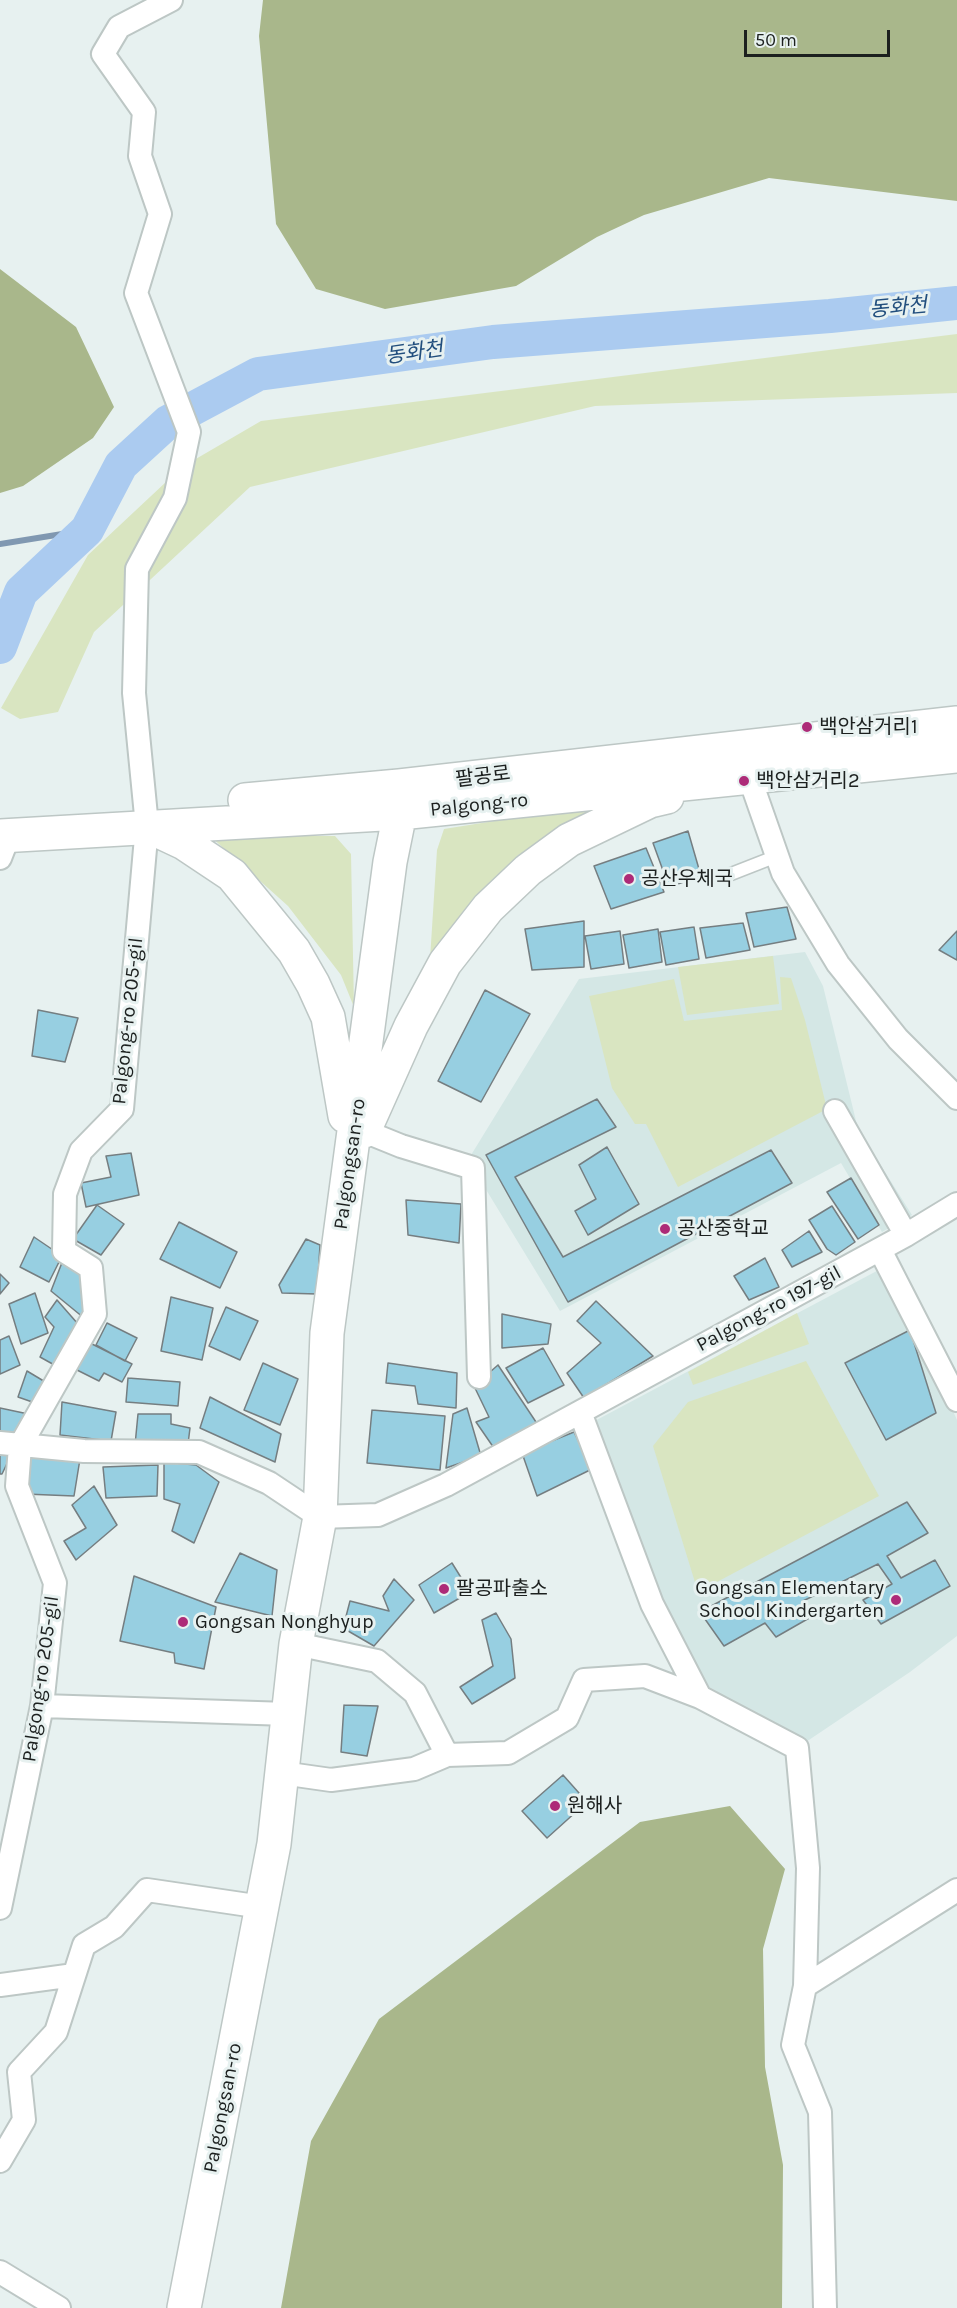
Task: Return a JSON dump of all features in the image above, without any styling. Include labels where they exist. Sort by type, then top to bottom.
[{"type":"main road","name":"팔공로","points":[[400,800],[957,723]]},
{"type":"main road","name":"Palgong-ro","points":[[3,843],[146,817],[749,776],[957,756]]},
{"type":"main road","points":[[357,1144],[411,1026],[445,963],[488,908],[528,870],[569,840],[650,801],[749,776]]},
{"type":"main road","name":"Palgongsan-ro","points":[[184,2308],[274,1844],[296,1644],[320,1517],[327,1333],[357,1144],[390,862],[400,800]]},
{"type":"main road","points":[[146,817],[232,875],[261,909],[304,968],[328,1017],[357,1144]]},
{"type":"street","points":[[146,817],[134,693],[137,569],[175,498],[189,432],[136,293],[160,214],[140,156],[144,112],[103,54],[119,27],[171,0]]},
{"type":"street","points":[[749,776],[783,873],[838,964],[898,1040],[952,1085]]},
{"type":"street","name":"Palgong-ro 205-gil","points":[[0,1908],[6,1848],[42,1706],[55,1583],[17,1486],[10,1445],[95,1314],[91,1268],[64,1251],[65,1194],[81,1151],[122,1109],[146,817]]},
{"type":"street","points":[[835,1112],[906,1235]]},
{"type":"street","points":[[357,1144],[401,1146],[473,1168],[479,1377]]},
{"type":"street","name":"Palgong-ro 197-gil","points":[[320,1517],[378,1515],[438,1489],[880,1250],[957,1204]]},
{"type":"street","points":[[880,1250],[957,1400]]},
{"type":"street","points":[[580,1412],[652,1604],[700,1697]]},
{"type":"street","points":[[10,1445],[84,1451],[199,1452],[269,1483],[320,1517]]},
{"type":"street","points":[[296,1644],[377,1661],[415,1693],[447,1755]]},
{"type":"street","points":[[282,1773],[331,1780],[414,1769],[447,1755],[508,1753],[567,1718],[584,1680],[645,1676],[700,1697],[797,1748],[808,1868],[805,1986],[793,2045],[820,2112],[822,2302],[825,2308]]},
{"type":"street","points":[[42,1706],[288,1713]]},
{"type":"street","points":[[0,2162],[24,2120],[19,2072],[56,2032],[84,1945],[114,1927],[147,1890],[262,1907]]},
{"type":"street","points":[[805,1986],[957,1890]]},
{"type":"street","points":[[0,1985],[74,1975]]},
{"type":"street","points":[[0,2272],[59,2308]]},
{"type":"lane","points":[[731,874],[777,856]]},
{"type":"shaded area","points":[[805,952],[823,986],[858,1129],[912,1215],[882,1232],[841,1163],[560,1311],[468,1160],[579,979]]},
{"type":"shaded area","points":[[888,1265],[957,1420],[957,1636],[910,1672],[797,1748],[700,1697],[585,1426]]},
{"type":"green space","points":[[263,0],[957,0],[957,201],[769,178],[644,215],[597,237],[516,286],[385,309],[316,289],[276,224],[259,36]]},
{"type":"green space","points":[[0,269],[76,327],[114,407],[93,438],[23,486],[0,493]]},
{"type":"green space","points":[[957,334],[957,393],[595,406],[250,487],[94,632],[58,712],[20,719],[1,708],[88,555],[182,467],[261,421]]},
{"type":"green space","points":[[601,804],[517,856],[466,936],[430,959],[437,850],[444,829]]},
{"type":"green space","points":[[210,836],[335,836],[351,854],[354,1007],[341,975],[288,906]]},
{"type":"green space","points":[[773,956],[779,1004],[687,1015],[678,967]]},
{"type":"green space","points":[[780,977],[791,978],[805,1020],[827,1109],[678,1187],[646,1124],[635,1124],[612,1088],[589,996],[674,979],[684,1021],[782,1010]]},
{"type":"green space","points":[[797,1313],[809,1344],[693,1385],[688,1372]]},
{"type":"green space","points":[[806,1361],[879,1496],[698,1592],[653,1446],[688,1402]]},
{"type":"green space","points":[[730,1806],[785,1869],[763,1949],[765,2067],[783,2165],[782,2308],[281,2308],[311,2141],[379,2019],[640,1822]]},
{"type":"building","points":[[688,831],[701,876],[669,887],[653,843]]},
{"type":"building","name":"공산우체국","points":[[646,848],[664,892],[611,909],[594,866]]},
{"type":"building","points":[[787,907],[796,939],[754,947],[746,913]]},
{"type":"building","points":[[584,921],[584,967],[532,970],[525,929]]},
{"type":"building","points":[[743,923],[750,950],[706,958],[700,928]]},
{"type":"building","points":[[694,927],[699,959],[666,965],[660,932]]},
{"type":"building","points":[[658,929],[662,962],[629,968],[623,935]]},
{"type":"building","points":[[620,931],[624,964],[591,969],[585,936]]},
{"type":"building","points":[[957,931],[957,960],[939,950]]},
{"type":"building","points":[[485,990],[530,1014],[481,1102],[438,1081]]},
{"type":"building","points":[[38,1010],[78,1018],[65,1062],[32,1056]]},
{"type":"building","name":"공산중학교","points":[[597,1099],[616,1127],[515,1177],[563,1257],[771,1150],[792,1183],[568,1302],[486,1155]]},
{"type":"building","points":[[607,1147],[639,1204],[588,1235],[575,1211],[596,1199],[579,1165]]},
{"type":"building","points":[[131,1153],[139,1195],[86,1207],[81,1183],[111,1177],[106,1156]]},
{"type":"building","points":[[851,1178],[879,1225],[858,1239],[827,1192]]},
{"type":"building","points":[[406,1200],[461,1204],[459,1243],[408,1235]]},
{"type":"building","points":[[97,1205],[124,1224],[101,1255],[73,1239]]},
{"type":"building","points":[[832,1206],[855,1242],[836,1255],[827,1249],[809,1220]]},
{"type":"building","points":[[179,1222],[237,1252],[220,1288],[160,1259]]},
{"type":"building","points":[[809,1231],[822,1252],[792,1267],[782,1250]]},
{"type":"building","points":[[34,1237],[62,1256],[49,1282],[20,1267]]},
{"type":"building","points":[[306,1239],[320,1245],[317,1294],[282,1293],[279,1285]]},
{"type":"building","points":[[765,1258],[779,1287],[749,1300],[734,1276]]},
{"type":"building","points":[[63,1260],[87,1280],[84,1318],[51,1291]]},
{"type":"building","points":[[0,1274],[9,1283],[0,1294]]},
{"type":"building","points":[[35,1293],[48,1333],[21,1344],[9,1304]]},
{"type":"building","points":[[171,1297],[213,1308],[202,1360],[161,1351]]},
{"type":"building","points":[[57,1300],[78,1324],[58,1367],[40,1357],[54,1327],[45,1317]]},
{"type":"building","points":[[596,1301],[653,1356],[584,1398],[567,1373],[601,1343],[577,1321]]},
{"type":"building","points":[[226,1307],[258,1321],[240,1360],[209,1346]]},
{"type":"building","points":[[502,1314],[551,1324],[548,1344],[502,1348]]},
{"type":"building","points":[[107,1323],[137,1338],[125,1361],[96,1345]]},
{"type":"building","points":[[910,1330],[936,1413],[886,1440],[845,1363]]},
{"type":"building","points":[[9,1336],[20,1365],[0,1374],[0,1340]]},
{"type":"building","points":[[88,1342],[132,1364],[122,1382],[104,1373],[99,1381],[75,1369]]},
{"type":"building","points":[[543,1348],[564,1385],[528,1403],[506,1368]]},
{"type":"building","points":[[263,1363],[298,1379],[280,1425],[244,1410]]},
{"type":"building","points":[[388,1363],[457,1373],[456,1408],[418,1404],[415,1386],[386,1383]]},
{"type":"building","points":[[498,1365],[538,1425],[496,1451],[476,1422],[489,1417],[474,1386]]},
{"type":"building","points":[[27,1371],[47,1383],[38,1404],[18,1397]]},
{"type":"building","points":[[128,1378],[180,1382],[178,1406],[126,1402]]},
{"type":"building","points":[[210,1397],[281,1434],[275,1462],[200,1428]]},
{"type":"building","points":[[62,1402],[116,1412],[111,1441],[60,1435]]},
{"type":"building","points":[[0,1408],[33,1415],[21,1437],[0,1432]]},
{"type":"building","points":[[467,1408],[481,1456],[446,1468],[453,1414]]},
{"type":"building","points":[[372,1410],[445,1416],[440,1470],[367,1463]]},
{"type":"building","points":[[138,1414],[171,1414],[171,1424],[190,1428],[188,1444],[135,1445]]},
{"type":"building","points":[[574,1432],[592,1469],[537,1496],[522,1453]]},
{"type":"building","points":[[0,1449],[13,1451],[2,1474],[0,1474]]},
{"type":"building","points":[[28,1457],[80,1459],[74,1496],[25,1494]]},
{"type":"building","points":[[164,1462],[196,1465],[219,1482],[194,1543],[172,1531],[180,1504],[164,1499]]},
{"type":"building","points":[[158,1465],[157,1496],[106,1498],[103,1467]]},
{"type":"building","points":[[94,1486],[117,1525],[76,1560],[64,1541],[86,1528],[72,1505]]},
{"type":"building","points":[[907,1502],[928,1533],[887,1556],[901,1578],[935,1560],[950,1586],[881,1624],[863,1600],[892,1584],[878,1564],[803,1601],[811,1617],[776,1637],[765,1623],[724,1646],[700,1612]]},
{"type":"building","points":[[240,1553],[277,1570],[272,1616],[215,1602]]},
{"type":"building","name":"팔공파출소","points":[[452,1563],[470,1592],[434,1613],[419,1585]]},
{"type":"building","points":[[134,1576],[216,1607],[204,1669],[175,1663],[174,1653],[120,1641]]},
{"type":"building","points":[[394,1579],[414,1600],[374,1646],[343,1628],[350,1601],[389,1611],[383,1596]]},
{"type":"building","points":[[496,1613],[511,1639],[515,1678],[472,1704],[460,1687],[493,1666],[482,1620]]},
{"type":"building","points":[[344,1705],[378,1706],[367,1756],[341,1752]]},
{"type":"building","name":"원해사","points":[[563,1775],[587,1802],[547,1838],[522,1811]]},
{"type":"waterway","name":"동화천","points":[[0,647],[21,592],[87,530],[121,465],[168,422],[258,374],[493,342],[830,316],[957,303]]},
{"type":"waterway","points":[[0,544],[87,530]]},
{"type":"place","name":"백안삼거리1","points":[[807,727]]},
{"type":"place","name":"백안삼거리2","points":[[744,781]]},
{"type":"place","name":"공산우체국","points":[[629,879]]},
{"type":"place","name":"공산중학교","points":[[665,1229]]},
{"type":"place","name":"팔공파출소","points":[[444,1589]]},
{"type":"place","name":"Gongsan Elementary School Kindergarten","points":[[896,1600]]},
{"type":"place","name":"Gongsan Nonghyup","points":[[183,1622]]},
{"type":"place","name":"원해사","points":[[555,1806]]}]
